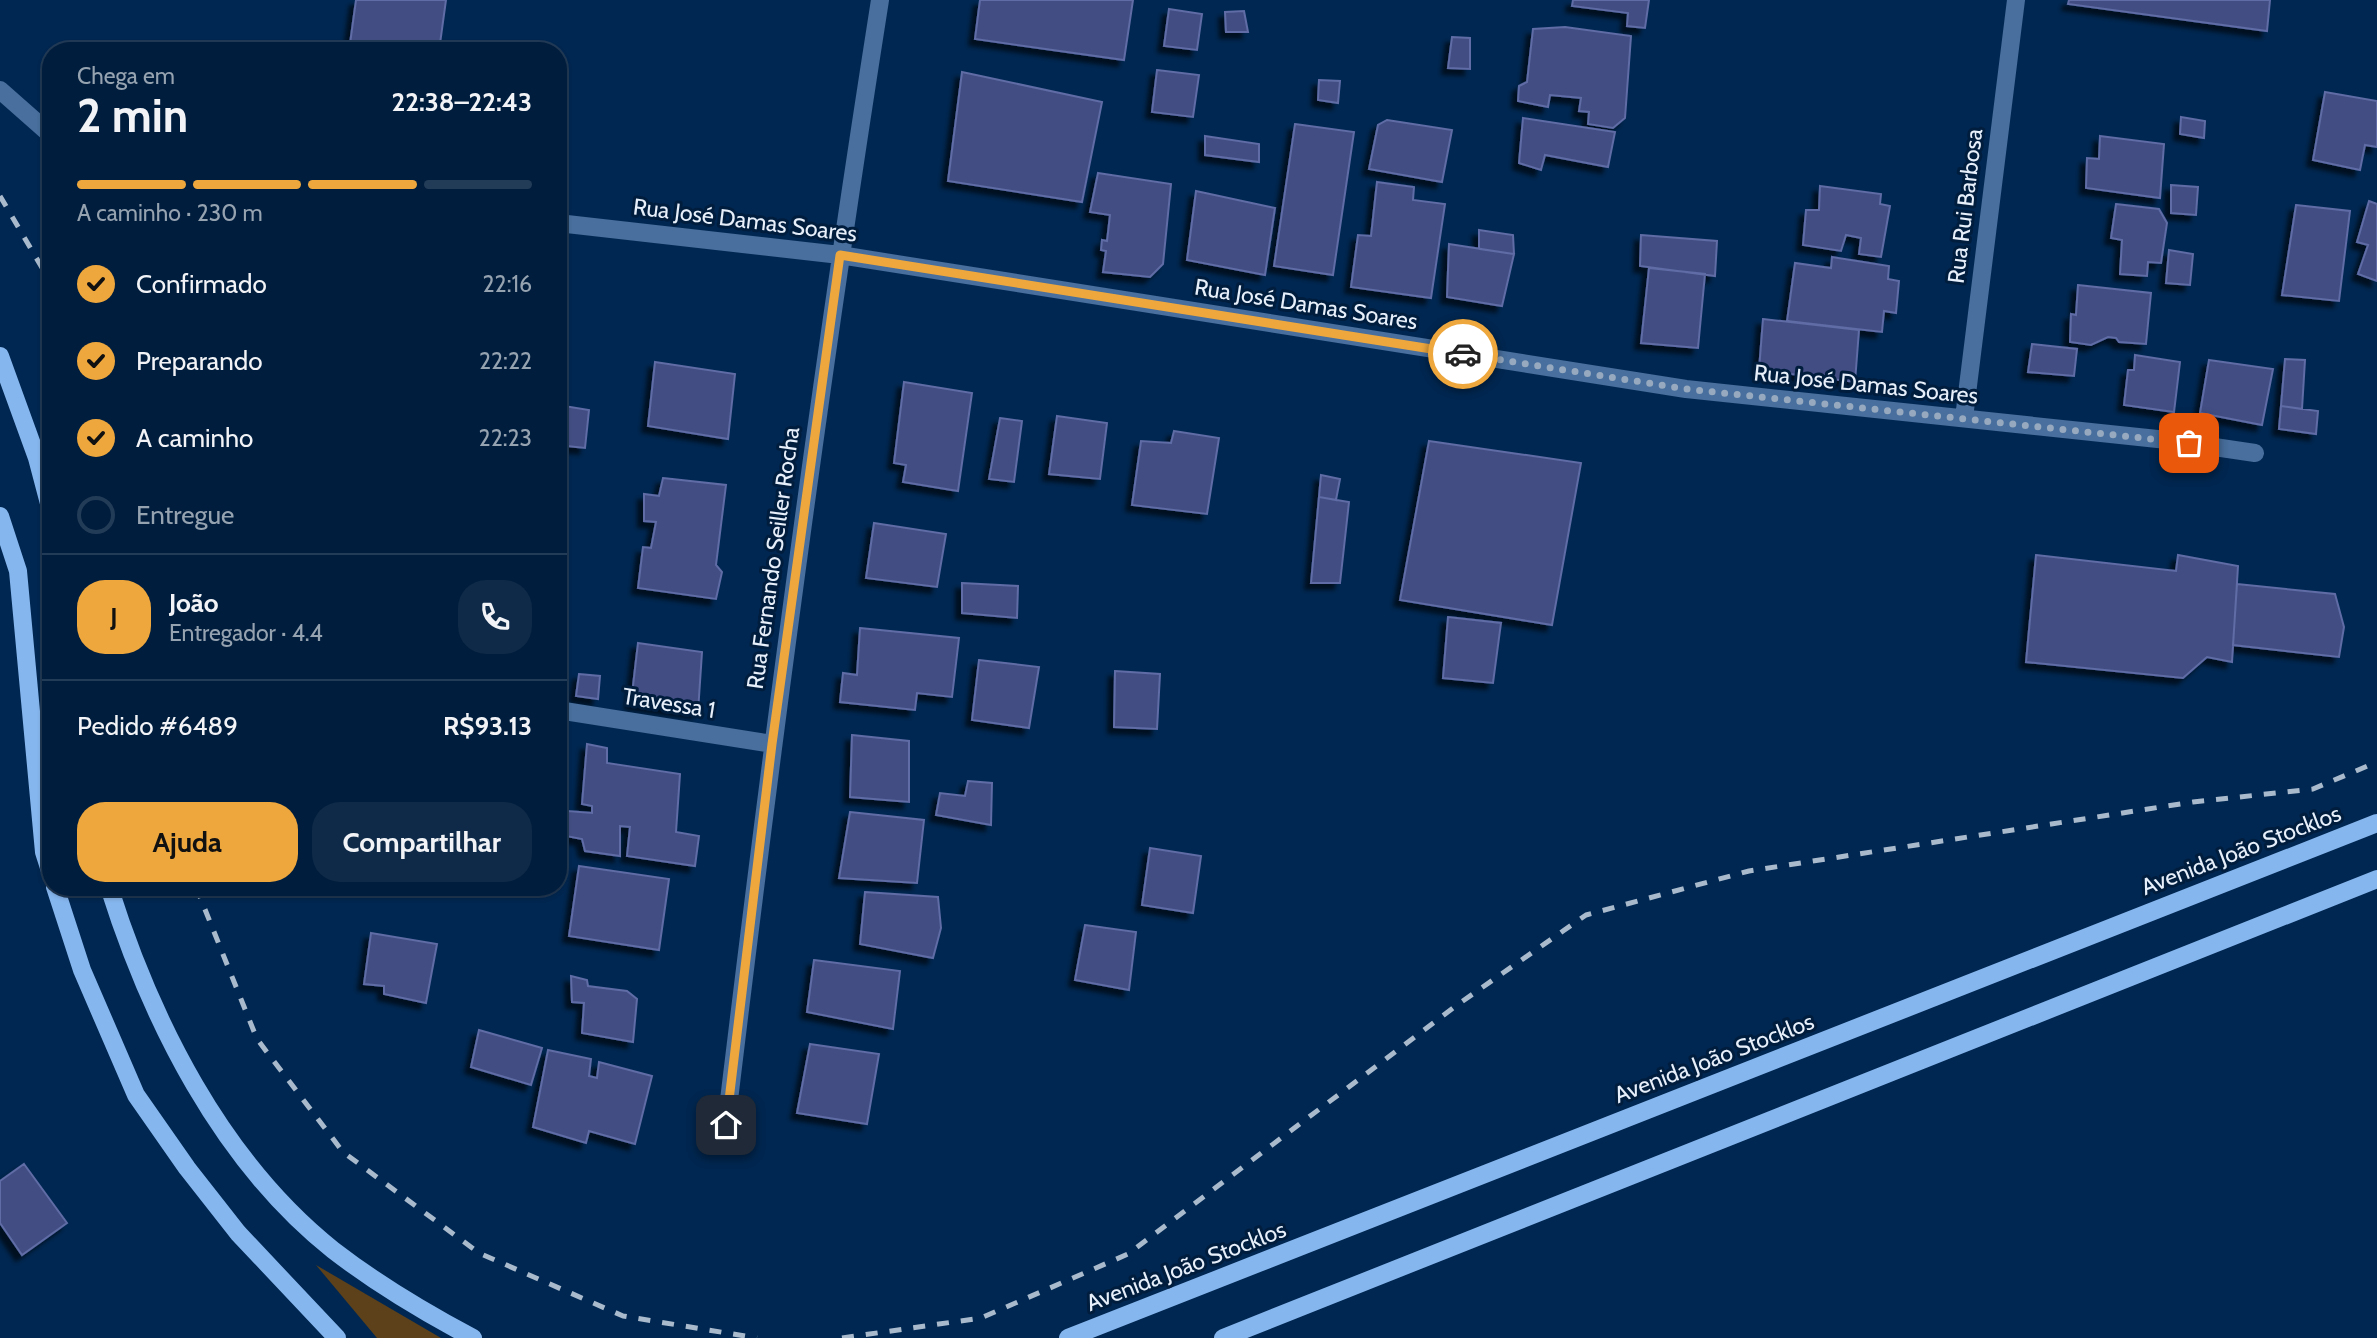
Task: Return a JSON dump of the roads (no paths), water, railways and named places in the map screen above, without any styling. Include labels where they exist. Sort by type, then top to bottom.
[{"type":"main road","points":[[0,356],[42,477]]},
{"type":"main road","points":[[0,516],[18,571],[42,830]]},
{"type":"main road","name":"Avenida João Stocklos","points":[[1068,1338],[2377,823]]},
{"type":"main road","points":[[1223,1338],[2377,879]]},
{"type":"main road","points":[[58,896],[82,970],[136,1095],[187,1168],[238,1233],[337,1338]]},
{"type":"main road","points":[[112,896],[125,938],[185,1068],[228,1136],[279,1198],[331,1248],[374,1280],[473,1338]]},
{"type":"street","name":"Rua Fernando Seiller Rocha","points":[[726,1125],[772,744],[840,255],[880,0]]},
{"type":"street","name":"Rua Rui Barbosa","points":[[1964,418],[2015,0]]},
{"type":"street","points":[[0,90],[42,127]]},
{"type":"street","name":"Rua José Damas Soares","points":[[567,224],[840,255],[1686,389],[2167,440],[2255,453]]},
{"type":"street","name":"Travessa 1","points":[[567,711],[772,744]]},
{"type":"railway","points":[[0,196],[42,268]]},
{"type":"railway","points":[[842,1338],[981,1318],[1128,1254],[1457,1005],[1586,915],[1749,871],[2193,802],[2313,789],[2377,762]]},
{"type":"railway","points":[[200,896],[257,1039],[343,1152],[479,1253],[623,1316],[757,1338]]}]
